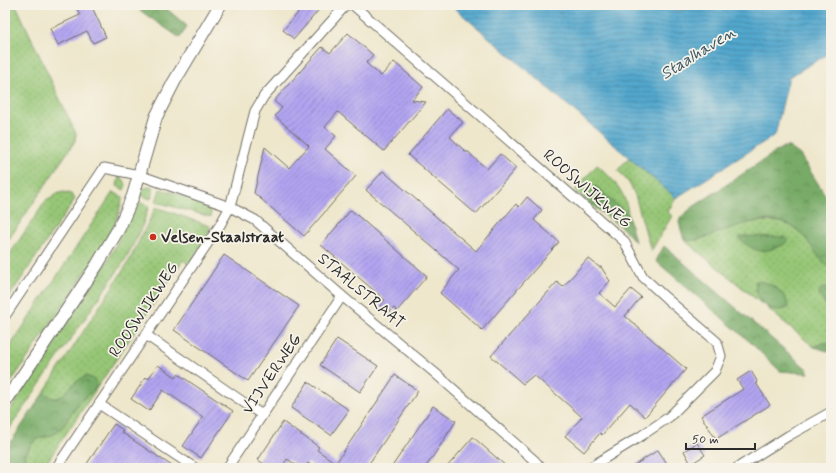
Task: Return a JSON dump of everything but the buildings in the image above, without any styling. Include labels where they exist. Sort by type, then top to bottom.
[{"type":"street","points":[[5,402],[97,265],[119,228],[133,196],[156,117],[174,82],[220,5]]},
{"type":"street","name":"ROOSWIJKWEG","points":[[56,468],[220,225],[230,207],[255,111],[264,96],[346,5]]},
{"type":"street","name":"ROOSWIJKWEG","points":[[353,5],[624,241],[643,277],[717,342],[721,356],[715,371],[669,417],[589,468]]},
{"type":"street","name":"STAALSTRAAT","points":[[5,316],[104,168],[138,175],[230,207],[255,220],[342,296],[444,381],[535,461],[541,468]]},
{"type":"street","name":"VIJVERWEG","points":[[227,468],[342,296]]},
{"type":"street","points":[[146,335],[262,415]]},
{"type":"street","points":[[99,404],[195,468]]},
{"type":"street","points":[[737,468],[831,412]]},
{"type":"green space","points":[[5,5],[16,5],[76,134],[75,141],[5,245]]},
{"type":"green space","points":[[132,5],[162,5],[187,26],[180,38]]},
{"type":"green space","points":[[603,5],[701,5],[683,10]]},
{"type":"green space","points":[[783,147],[789,147],[800,155],[831,204],[831,268],[820,259],[803,235],[791,226],[780,222],[768,220],[757,221],[697,240],[684,240],[679,222],[681,217],[693,207]]},
{"type":"green space","points":[[629,157],[676,198],[668,212],[672,216],[651,251],[635,195],[629,183],[618,170]]},
{"type":"green space","points":[[597,165],[614,181],[622,193],[628,215],[596,187],[584,199],[575,190]]},
{"type":"green space","points":[[119,176],[124,180],[126,185],[124,190],[117,186]]},
{"type":"green space","points":[[596,186],[628,215],[635,242],[626,231],[584,199]]},
{"type":"green space","points":[[154,187],[151,199],[138,195],[142,189]]},
{"type":"green space","points":[[160,189],[195,199],[207,205],[210,208],[211,217],[156,202]]},
{"type":"green space","points":[[64,192],[71,194],[75,199],[5,303],[5,261],[47,199],[51,199],[55,194]]},
{"type":"green space","points":[[113,192],[123,197],[116,222],[92,263],[5,391],[5,375],[10,367],[5,364],[5,354]]},
{"type":"green space","points":[[138,202],[149,206],[141,230],[125,260],[5,435],[5,418],[108,260]]},
{"type":"green space","points":[[156,207],[210,226],[208,236],[189,265],[183,260],[43,468],[19,468],[33,442],[74,411],[79,403],[76,381],[62,396],[58,398],[49,396],[44,392],[129,261]]},
{"type":"green space","points":[[762,221],[780,222],[790,225],[802,233],[831,268],[831,288],[827,287],[821,289],[819,293],[825,304],[831,307],[831,342],[823,343],[814,347],[767,308],[785,309],[786,300],[779,290],[772,285],[758,297],[762,304],[684,240],[698,240],[741,224]]},
{"type":"green space","points":[[739,237],[784,237],[788,240],[779,247],[760,251],[753,249],[740,240]]},
{"type":"green space","points":[[664,246],[807,369],[809,373],[780,371],[750,342],[656,261]]},
{"type":"green space","points":[[756,281],[767,283],[782,293],[785,297],[788,308],[778,310],[765,306],[757,294],[755,288]]},
{"type":"green space","points":[[827,287],[831,288],[831,307],[823,301],[819,293],[821,289]]},
{"type":"green space","points":[[831,342],[831,352],[814,347],[823,343]]},
{"type":"green space","points":[[86,376],[94,379],[97,385],[76,407],[62,427],[51,436],[39,438],[34,441],[19,468],[5,468],[5,451],[44,392],[53,398],[57,398],[64,394],[77,381]]},
{"type":"water","name":"Staalhaven","points":[[451,5],[603,5],[683,10],[701,5],[831,5],[831,52],[789,77],[775,135],[676,198]]},
{"type":"place","name":"Velsen-Staalstraat","points":[[153,237]]}]
